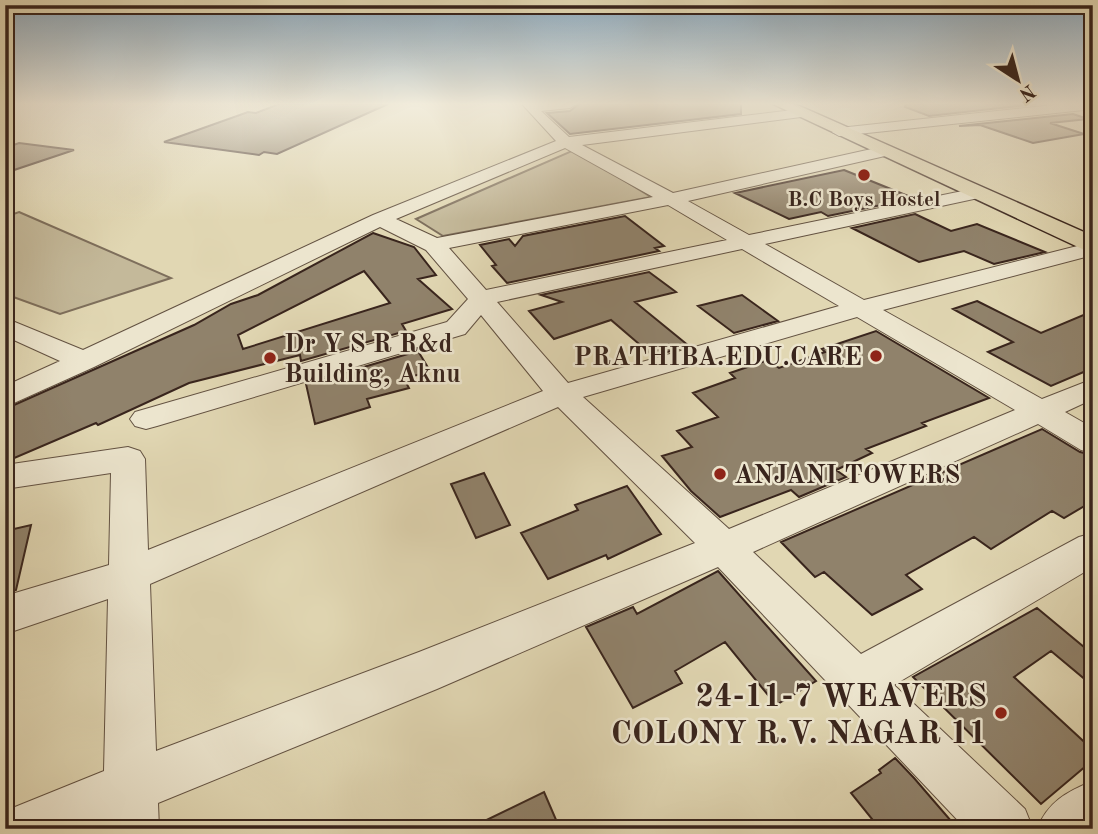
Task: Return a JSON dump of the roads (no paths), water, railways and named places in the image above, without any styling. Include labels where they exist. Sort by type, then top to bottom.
[{"type":"main road","points":[[864,143],[1093,247]]},
{"type":"street","points":[[5,397],[544,143]]},
{"type":"street","points":[[584,143],[671,200],[1093,442]]},
{"type":"street","points":[[434,245],[671,200],[885,152]]},
{"type":"street","points":[[146,419],[456,328],[482,299],[977,193]]},
{"type":"street","points":[[380,219],[434,245],[562,394],[724,548],[1005,829]]},
{"type":"street","points":[[1065,235],[1093,233]]},
{"type":"street","points":[[5,615],[130,575],[562,394],[861,308],[1093,247]]},
{"type":"street","points":[[5,326],[84,361]]},
{"type":"street","points":[[30,829],[131,807],[474,652],[724,548],[1093,388]]},
{"type":"street","points":[[5,477],[128,459],[131,807]]},
{"type":"street","points":[[857,681],[1093,548]]},
{"type":"street","points":[[1065,829],[1093,808]]},
{"type":"place","name":"B.C Boys Hostel","points":[[864,175]]},
{"type":"place","name":"PRATHIBA.EDU.CARE","points":[[876,356]]},
{"type":"place","name":"Dr Y S R R&d Building, Aknu","points":[[270,358]]},
{"type":"place","name":"ANJANI TOWERS","points":[[720,474]]},
{"type":"place","name":"24-11-7 WEAVERS COLONY R.V. NAGAR 11","points":[[1001,713]]}]
